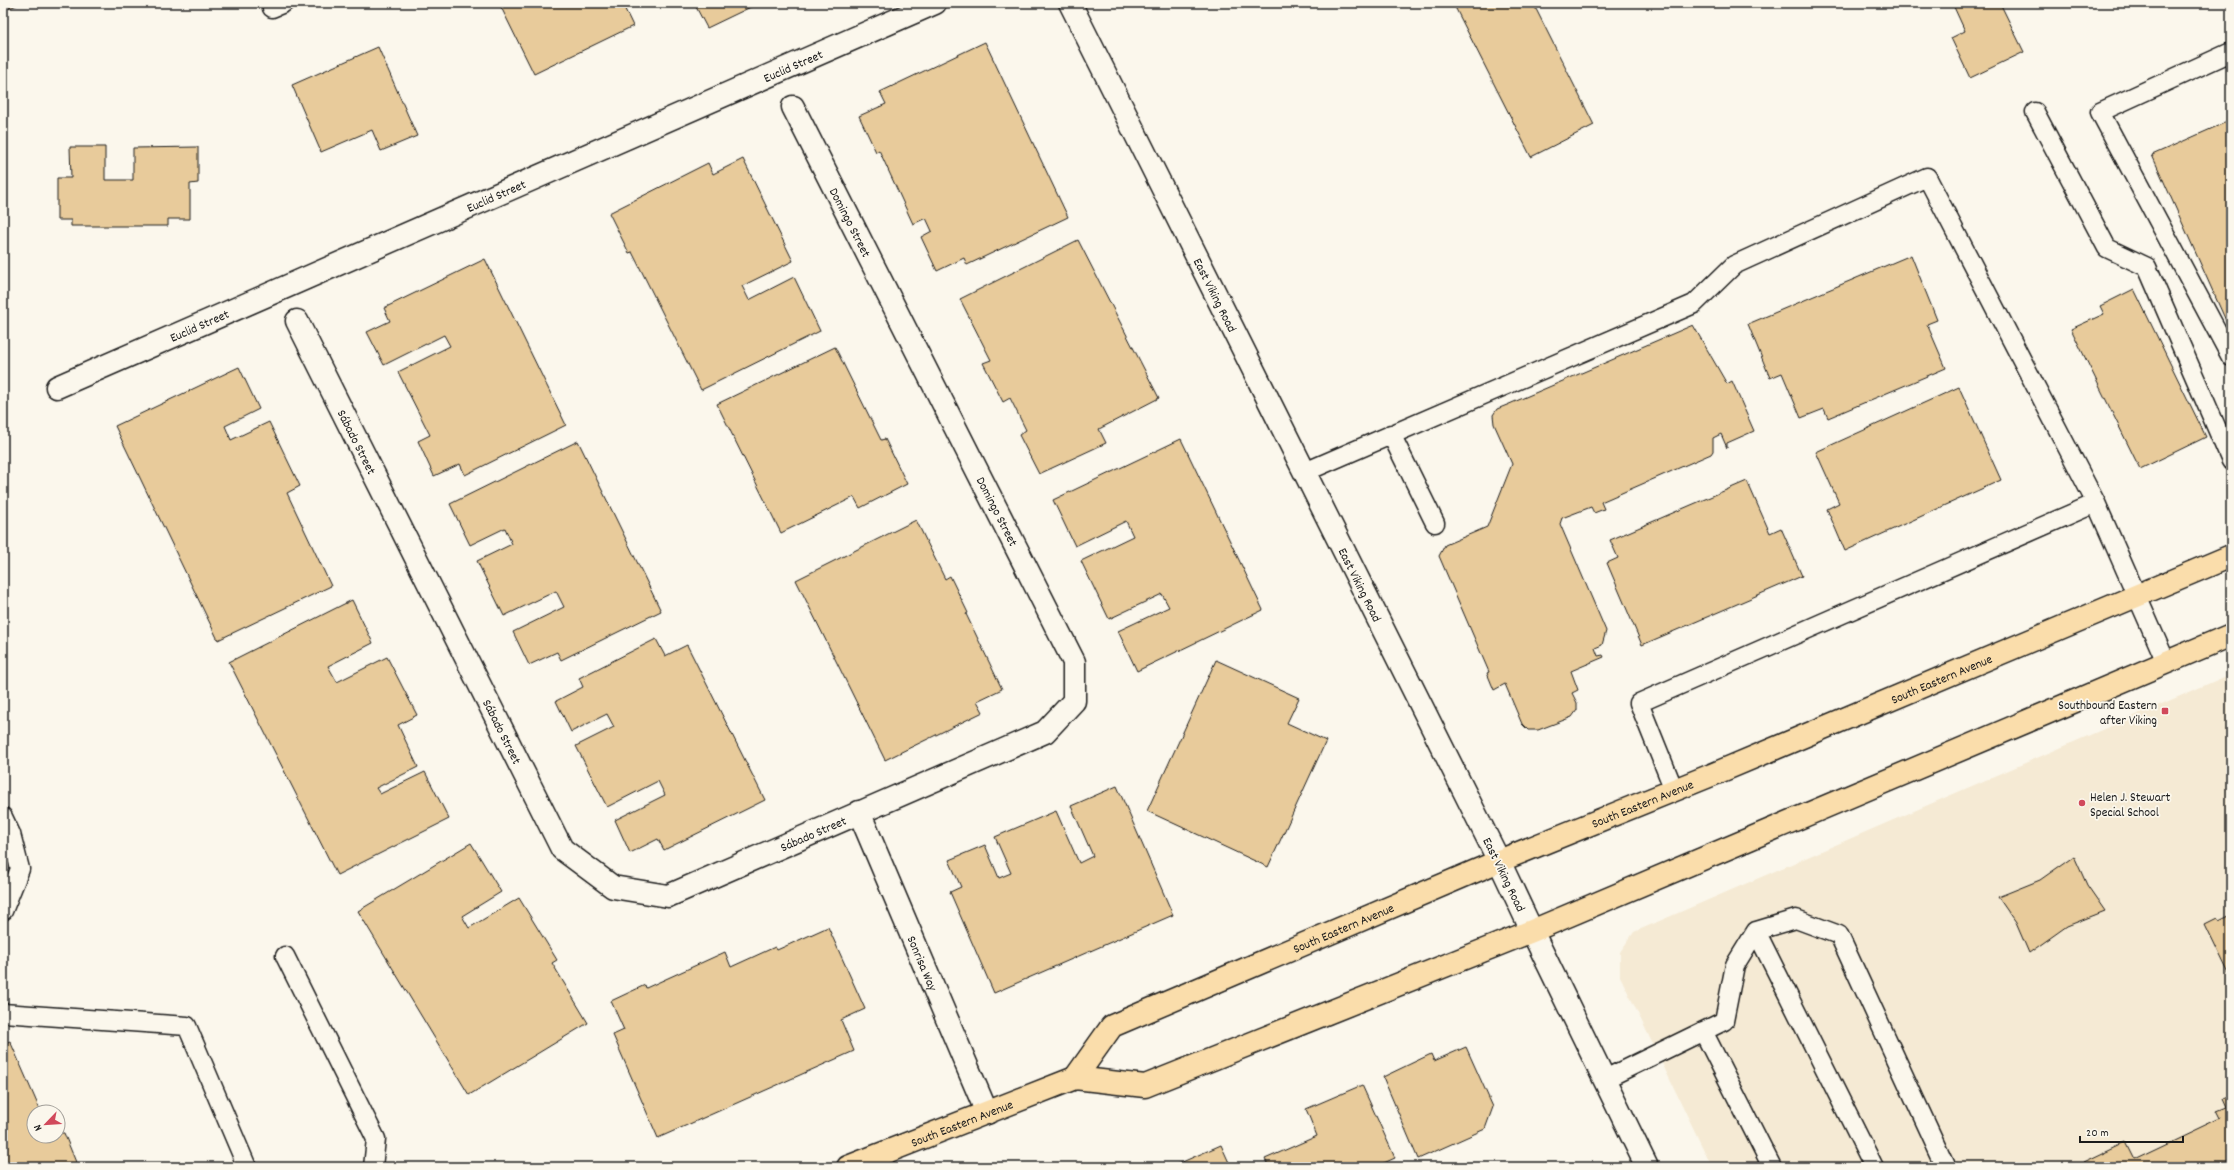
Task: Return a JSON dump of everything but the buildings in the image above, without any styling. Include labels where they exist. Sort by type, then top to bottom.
[{"type":"main road","name":"South Eastern Avenue","points":[[1074,1078],[1112,1026],[1499,861],[1674,790],[2231,556]]},
{"type":"main road","name":"South Eastern Avenue","points":[[848,1167],[987,1114],[1074,1078],[1145,1086],[1532,931],[2231,635]]},
{"type":"street","name":"Euclid Street","points":[[57,387],[935,3]]},
{"type":"street","name":"East Viking Road","points":[[1070,3],[1499,861],[1647,1167]]},
{"type":"street","name":"Domingo Street","points":[[793,108],[1074,662],[1074,701],[1045,732],[859,812]]},
{"type":"street","name":"Sábado Street","points":[[297,321],[562,849],[614,887],[668,896],[859,812]]},
{"type":"street","name":"Sonrisa Way","points":[[859,812],[987,1114]]},
{"type":"lane","points":[[2231,52],[2100,112],[2231,357]]},
{"type":"lane","points":[[2035,112],[2106,248],[2147,267],[2231,461]]},
{"type":"lane","points":[[1304,472],[1694,304],[1734,265],[1927,177],[2096,503],[2136,597],[2166,662]]},
{"type":"lane","points":[[1391,434],[1435,523]]},
{"type":"lane","points":[[1674,790],[1639,702],[2096,503]]},
{"type":"lane","points":[[3,817],[11,834],[20,869],[3,911]]},
{"type":"lane","points":[[1605,1079],[1724,1021],[1735,966],[1756,931],[1796,919],[1839,935],[1946,1167]]},
{"type":"lane","points":[[1756,931],[1874,1167]]},
{"type":"lane","points":[[285,956],[376,1139],[373,1167]]},
{"type":"lane","points":[[3,1013],[187,1026],[247,1167]]},
{"type":"lane","points":[[1703,1031],[1772,1167]]},
{"type":"shaded area","name":"Helen J. Stewart Special School","points":[[2231,674],[2231,1167],[1712,1167],[1620,976],[1620,952],[1634,932]]},
{"type":"place","name":"Southbound Eastern after Viking","points":[[2165,711]]},
{"type":"place","name":"Helen J. Stewart Special School","points":[[2082,803]]}]
